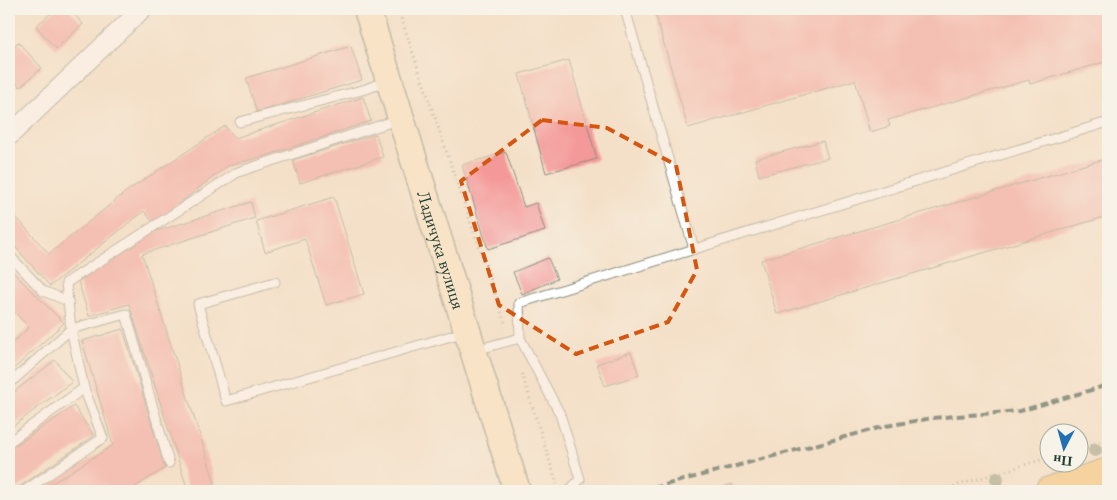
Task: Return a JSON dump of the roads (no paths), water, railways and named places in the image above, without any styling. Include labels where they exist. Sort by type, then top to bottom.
[{"type":"main road","points":[[1049,491],[1108,472]]},
{"type":"street","points":[[9,136],[142,9]]},
{"type":"street","name":"Ладичука вулиця","points":[[367,9],[517,491]]},
{"type":"lane","points":[[625,9],[694,249]]},
{"type":"lane","points":[[240,122],[366,89],[390,80]]},
{"type":"lane","points":[[24,491],[103,438],[84,388],[71,329],[66,283],[238,172],[402,118]]},
{"type":"lane","points":[[569,491],[580,479],[560,414],[516,339],[519,303],[1108,122]]},
{"type":"lane","points":[[9,255],[43,291],[68,301]]},
{"type":"lane","points":[[275,282],[198,304],[226,401],[470,340],[516,339]]},
{"type":"lane","points":[[9,384],[71,329],[126,314],[169,463]]},
{"type":"lane","points":[[9,442],[84,388]]},
{"type":"railway","points":[[642,491],[886,426],[932,418],[1020,411],[1108,385]]}]
